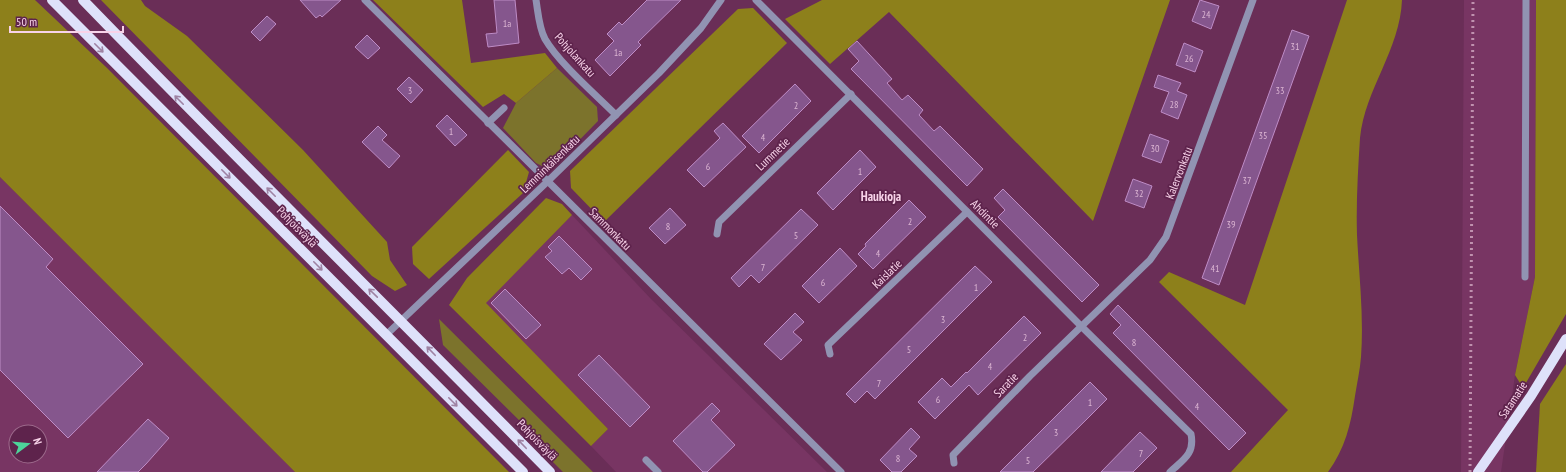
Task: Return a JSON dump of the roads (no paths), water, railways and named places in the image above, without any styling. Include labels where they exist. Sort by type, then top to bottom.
[{"type":"main road","name":"Pohjoisväylä","points":[[52,0],[523,472]]},
{"type":"main road","name":"Pohjoisväylä","points":[[83,0],[184,105],[550,472]]},
{"type":"main road","name":"Satamatie","points":[[1478,472],[1532,396],[1566,339]]},
{"type":"street","name":"Sammonkatu","points":[[365,0],[841,472]]},
{"type":"street","name":"Pohjolankatu","points":[[536,0],[544,38],[554,52],[616,115]]},
{"type":"street","name":"Lemminkäisenkatu","points":[[386,335],[659,73],[701,28],[721,0]]},
{"type":"street","name":"Ahdintie","points":[[756,0],[1082,327],[1191,434],[1193,444],[1188,454],[1170,472]]},
{"type":"street","name":"Kalervonkatu","points":[[1082,327],[1150,260],[1166,237],[1253,0]]},
{"type":"street","points":[[1525,277],[1526,0]]},
{"type":"street","name":"Lummetie","points":[[717,234],[719,222],[851,94]]},
{"type":"street","points":[[488,123],[504,108]]},
{"type":"street","name":"Kaislatie","points":[[830,354],[828,345],[967,212]]},
{"type":"street","name":"Saratie","points":[[954,463],[953,455],[1030,376],[1082,327]]},
{"type":"street","points":[[646,460],[658,472]]},
{"type":"railway","points":[[1470,472],[1473,0]]},
{"type":"district","name":"Haukioja","points":[[881,196]]}]
